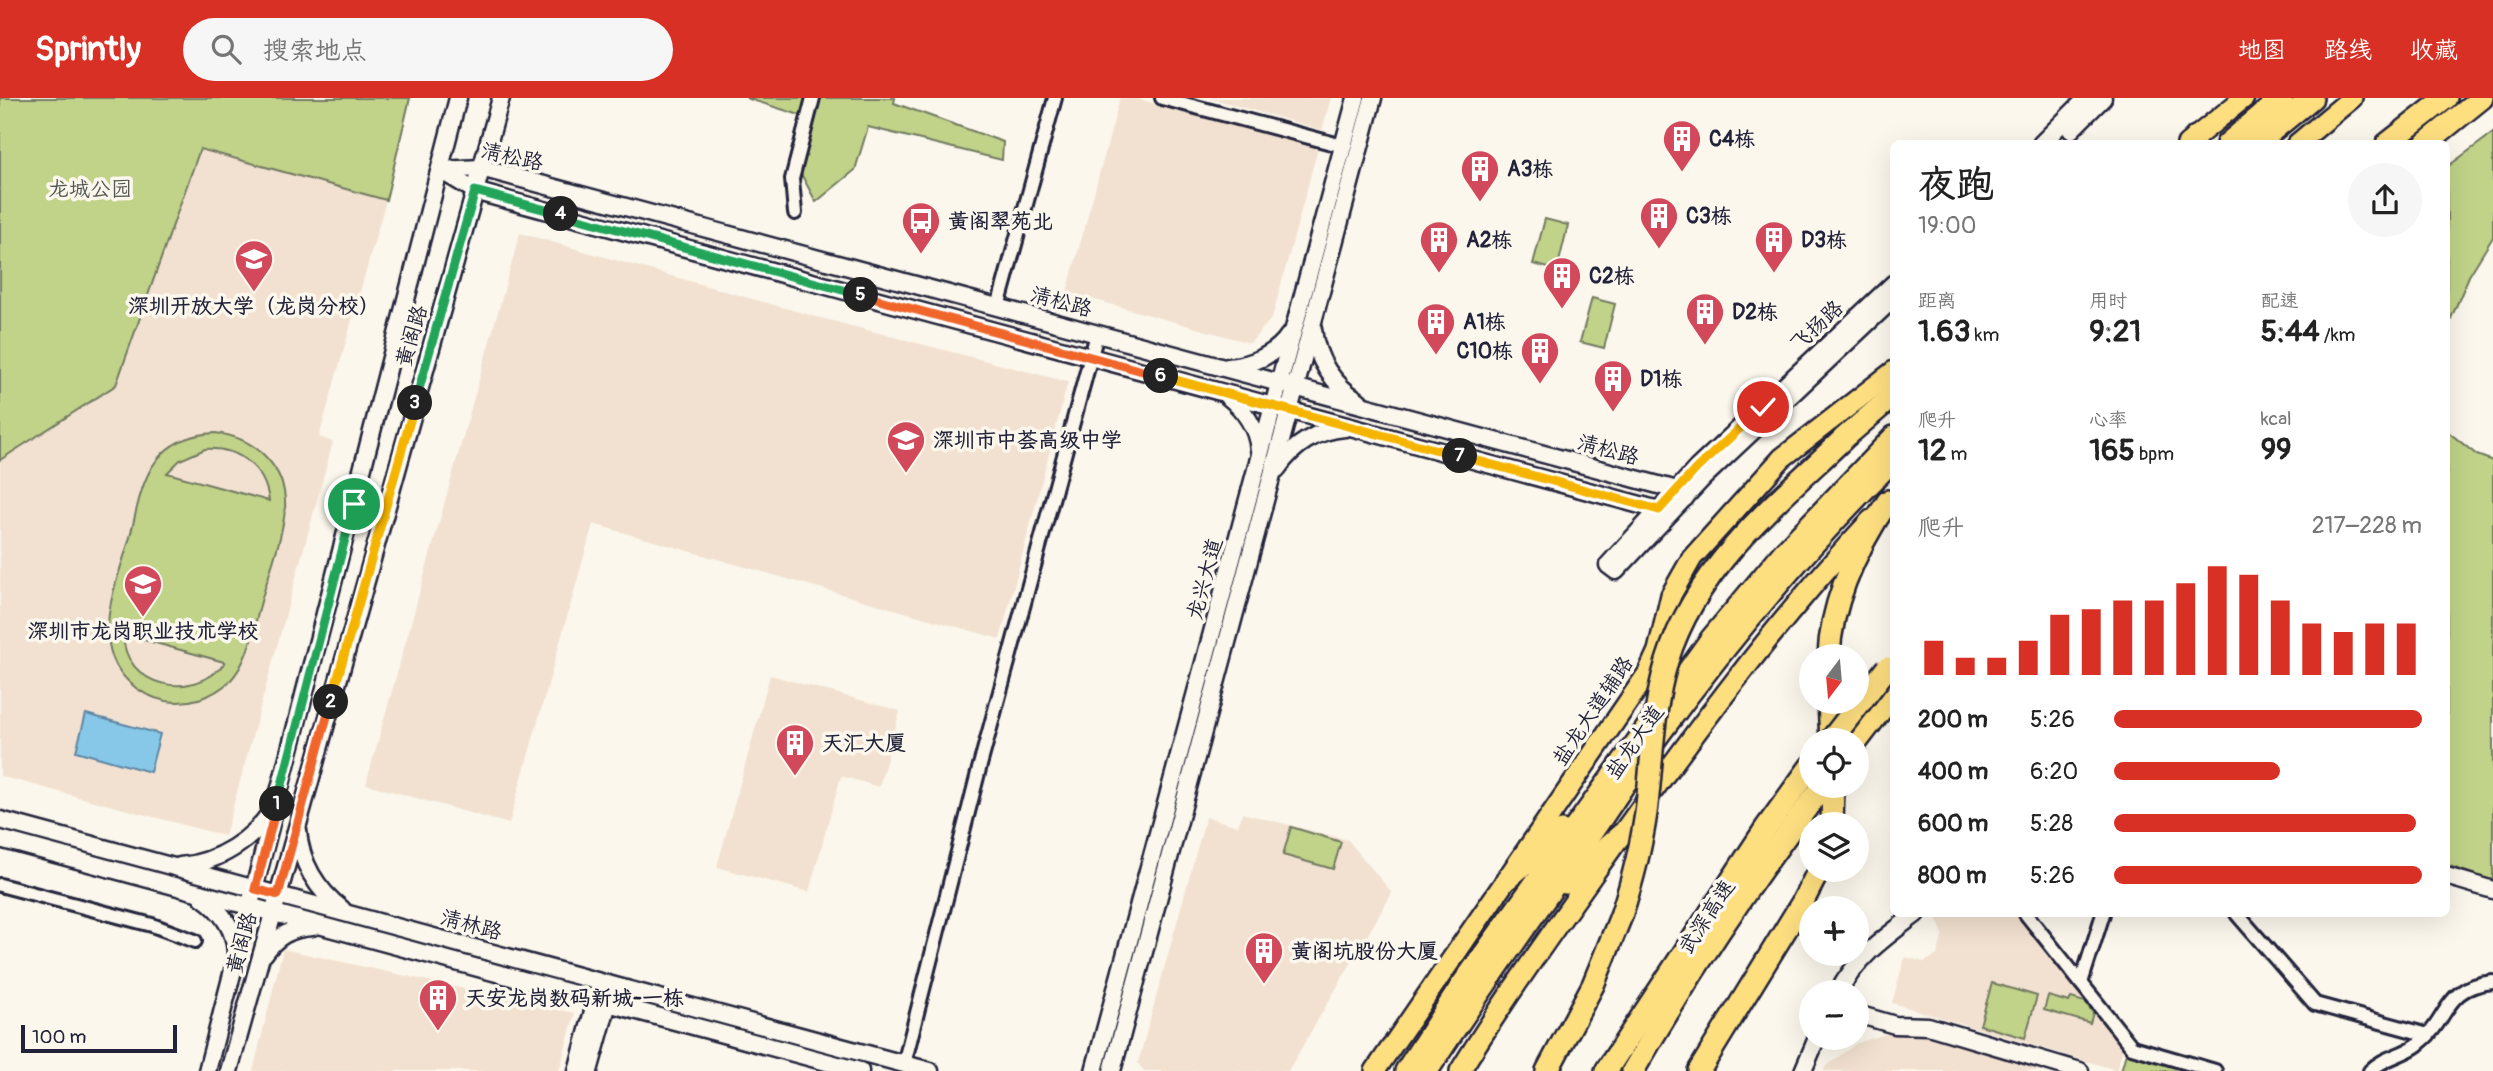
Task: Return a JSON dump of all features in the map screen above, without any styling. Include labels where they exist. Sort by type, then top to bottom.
[{"type":"highway","points":[[2232,140],[2282,98]]},
{"type":"highway","points":[[2261,140],[2312,98]]},
{"type":"highway","points":[[2392,140],[2446,98]]},
{"type":"highway","points":[[2430,140],[2482,98]]},
{"type":"highway","points":[[1547,1071],[1593,985],[1621,916],[1641,843],[1663,676],[1680,625],[1711,573],[1730,550],[1843,439],[1890,398]]},
{"type":"highway","name":"盐龙大道","points":[[1406,1071],[1462,985],[1676,685],[1748,594],[1822,509],[1890,440]]},
{"type":"highway","name":"盐龙大道","points":[[1427,1071],[1484,983],[1657,736],[1740,628],[1812,544],[1890,463]]},
{"type":"highway","points":[[1831,644],[1844,584],[1869,530],[1890,499]]},
{"type":"highway","points":[[1840,728],[1890,664]]},
{"type":"highway","points":[[1867,728],[1890,698]]},
{"type":"highway","name":"武深高速","points":[[1633,1071],[1782,823],[1799,790]]},
{"type":"highway","name":"武深高速","points":[[1606,1071],[1782,823],[1810,798]]},
{"type":"highway","points":[[1508,878],[1588,810]]},
{"type":"highway","points":[[1538,908],[1622,834]]},
{"type":"highway","points":[[1699,1071],[1813,882]]},
{"type":"main road","name":"黄阁路","points":[[207,1071],[458,98]]},
{"type":"main road","name":"黄阁路","points":[[229,1071],[501,98]]},
{"type":"main road","name":"龙兴大道","points":[[1094,1071],[1356,98]]},
{"type":"main road","name":"龙兴大道","points":[[1115,1066],[1373,98]]},
{"type":"main road","points":[[2045,140],[2087,98]]},
{"type":"main road","points":[[2061,140],[2103,98]]},
{"type":"main road","points":[[2192,140],[2244,98]]},
{"type":"main road","points":[[2302,140],[2353,98]]},
{"type":"main road","name":"清松路","points":[[440,170],[481,168],[1296,387],[1681,494]]},
{"type":"main road","name":"清松路","points":[[440,170],[475,191],[1665,511]]},
{"type":"main road","name":"飞扬路","points":[[1681,494],[1697,468],[1890,287]]},
{"type":"main road","name":"飞扬路","points":[[1665,511],[1890,302]]},
{"type":"main road","points":[[1312,323],[1314,341],[1326,370],[1346,391],[1371,408]]},
{"type":"main road","points":[[1222,367],[1239,366],[1268,355],[1286,340],[1294,327]]},
{"type":"main road","name":"盐龙大道辅路","points":[[1375,1071],[1648,673],[1658,651],[1671,594],[1692,558],[1782,458],[1890,375]]},
{"type":"main road","points":[[1222,392],[1251,422],[1256,433],[1258,460]]},
{"type":"main road","points":[[1270,480],[1285,457],[1309,439],[1333,429],[1358,429]]},
{"type":"main road","points":[[1460,1071],[1551,933],[1712,708],[1766,639],[1890,499]]},
{"type":"main road","points":[[174,867],[207,860],[234,847],[257,828],[278,799]]},
{"type":"main road","points":[[299,819],[301,849],[313,878],[331,900],[353,915]]},
{"type":"main road","name":"清林路","points":[[0,820],[930,1071]]},
{"type":"main road","name":"清林路","points":[[0,839],[860,1071]]},
{"type":"main road","points":[[82,861],[87,844]]},
{"type":"main road","points":[[2450,877],[2493,890]]},
{"type":"main road","points":[[189,890],[204,898],[227,920],[236,948],[236,963]]},
{"type":"main road","points":[[1846,980],[1867,952],[1912,917]]},
{"type":"main road","points":[[257,968],[273,942],[284,933],[298,928],[330,928]]},
{"type":"main road","points":[[576,1071],[607,984]]},
{"type":"main road","points":[[589,1071],[602,1001]]},
{"type":"main road","points":[[1869,1017],[1895,1025],[1928,1026],[2080,1071]]},
{"type":"main road","points":[[1105,1032],[1122,1037]]},
{"type":"main road","points":[[1087,1071],[1100,1050]]},
{"type":"main road","points":[[1803,1071],[1812,1050]]},
{"type":"street","points":[[795,213],[792,179],[813,98]]},
{"type":"street","points":[[998,307],[1055,98]]},
{"type":"street","points":[[1162,98],[1343,146]]},
{"type":"street","points":[[904,1064],[982,756],[1097,334]]},
{"type":"street","points":[[0,885],[152,925],[195,941]]},
{"type":"street","points":[[2028,917],[2132,1047],[2215,1071]]},
{"type":"street","points":[[2081,983],[2102,917]]},
{"type":"street","points":[[2240,917],[2315,1004],[2428,1035]]},
{"type":"street","points":[[2370,1071],[2383,1060],[2409,1050],[2428,1035],[2458,994],[2471,986],[2493,982]]},
{"type":"shaded area","points":[[1120,98],[1134,98],[1318,148],[1272,318],[1250,343],[1067,292]]},
{"type":"shaded area","points":[[1210,98],[1331,98],[1322,130]]},
{"type":"shaded area","name":"深圳市龙岗职业技术学校","points":[[200,149],[386,200],[319,437],[333,442],[225,836],[0,776],[0,460],[116,385]]},
{"type":"shaded area","points":[[520,233],[813,316],[1068,382],[1000,639],[593,524],[509,824],[366,784]]},
{"type":"shaded area","name":"天汇大厦","points":[[770,675],[900,711],[879,787],[841,776],[809,892],[717,867]]},
{"type":"shaded area","points":[[1242,813],[1348,840],[1392,893],[1288,1071],[1144,1071],[1138,1063],[1206,817],[1238,826]]},
{"type":"shaded area","points":[[1936,917],[2021,917],[2124,1046],[2116,1070],[1892,1003],[1905,957],[1924,962],[1937,955],[1943,934]]},
{"type":"shaded area","points":[[283,949],[575,1013],[559,1071],[253,1071]]},
{"type":"shaded area","points":[[1895,1031],[1927,1032],[2063,1071],[1824,1071],[1825,1067],[1848,1050],[1869,1050],[1869,1039]]},
{"type":"green space","name":"龙城公园","points":[[0,98],[410,98],[386,200],[200,149],[116,385],[0,460]]},
{"type":"green space","points":[[746,98],[895,98],[894,103],[1003,142],[1002,160],[868,127],[855,170],[816,202],[791,155],[806,117]]},
{"type":"green space","points":[[2493,133],[2493,237],[2469,276],[2450,321],[2450,165]]},
{"type":"green space","points":[[1545,219],[1568,225],[1557,270],[1533,264]]},
{"type":"green space","points":[[1592,298],[1615,304],[1604,348],[1580,342]]},
{"type":"green space","points":[[2450,433],[2477,455],[2493,461],[2493,881],[2450,866]]},
{"type":"green space","points":[[193,436],[230,436],[243,441],[266,457],[281,481],[285,510],[279,543],[250,642],[237,673],[223,687],[208,695],[192,701],[166,701],[137,689],[117,666],[110,649],[109,612],[149,472],[162,454],[173,445]],"holes":[[[205,449],[228,452],[248,461],[262,478],[269,501],[167,473],[180,460]],[[123,634],[224,662],[225,663],[196,683],[162,683],[147,677],[135,667],[126,652]]]},
{"type":"green space","points":[[1291,827],[1341,842],[1333,869],[1283,855]]},
{"type":"green space","points":[[1992,983],[2037,996],[2025,1038],[1980,1025]]},
{"type":"green space","points":[[2048,996],[2069,1002],[2071,998],[2085,1002],[2093,1013],[2090,1023],[2044,1010]]},
{"type":"green space","points":[[2126,1053],[2187,1071],[2121,1071]]},
{"type":"water","points":[[86,714],[160,734],[150,772],[76,751]]},
{"type":"place","name":"C4栋","points":[[1682,173]]},
{"type":"place","name":"A3栋","points":[[1480,203]]},
{"type":"place","name":"C3栋","points":[[1659,250]]},
{"type":"place","name":"黄阁翠苑北","points":[[921,255]]},
{"type":"place","name":"A2栋","points":[[1439,274]]},
{"type":"place","name":"D3栋","points":[[1774,274]]},
{"type":"place","name":"深圳开放大学（龙岗分校）","points":[[254,293]]},
{"type":"place","name":"C2栋","points":[[1562,310]]},
{"type":"place","name":"D2栋","points":[[1705,346]]},
{"type":"place","name":"A1栋","points":[[1436,356]]},
{"type":"place","name":"C10栋","points":[[1540,385]]},
{"type":"place","name":"D1栋","points":[[1613,413]]},
{"type":"place","name":"深圳市中荟高级中学","points":[[906,474]]},
{"type":"place","name":"深圳市龙岗职业技术学校","points":[[143,618]]},
{"type":"place","name":"天汇大厦","points":[[795,777]]},
{"type":"place","name":"黄阁坑股份大厦","points":[[1264,985]]},
{"type":"place","name":"天安龙岗数码新城-一栋","points":[[438,1032]]},
{"type":"route","points":[[354,504],[255,889],[278,895],[475,191],[1659,510],[1697,468],[1763,407]]}]
